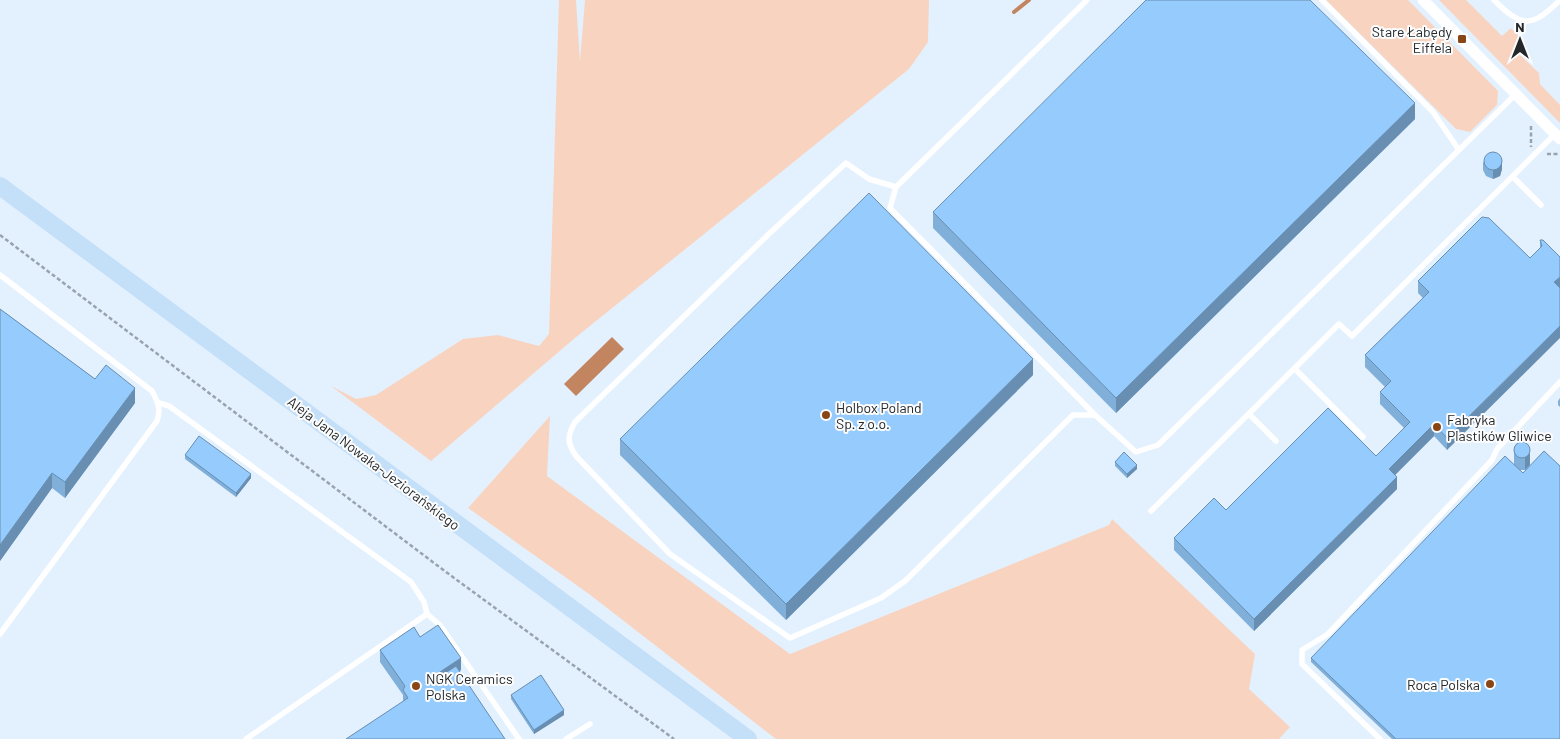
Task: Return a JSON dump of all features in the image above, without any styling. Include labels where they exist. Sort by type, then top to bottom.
[{"type":"main road","name":"Aleja Jana Nowaka-Jeziorańskiego","points":[[0,186],[748,739]]},
{"type":"main road","points":[[645,664],[727,739]]},
{"type":"street","points":[[1424,0],[1558,136]]},
{"type":"lane","points":[[1088,0],[896,187],[890,208],[1095,414],[1136,452],[1158,445],[1516,94]]},
{"type":"lane","points":[[1322,0],[1433,112],[1459,150]]},
{"type":"lane","points":[[1494,0],[1516,20],[1527,23],[1537,20],[1560,0]]},
{"type":"lane","points":[[1151,511],[1339,324],[1352,336],[1513,177],[1558,136]]},
{"type":"lane","points":[[896,187],[869,179],[846,163],[772,231],[575,422],[568,435],[569,445],[576,456],[670,554],[790,638],[881,598],[905,581],[1072,414],[1095,414]]},
{"type":"lane","points":[[1513,177],[1541,205]]},
{"type":"lane","points":[[0,275],[152,391],[159,403],[160,413],[157,421],[0,634]]},
{"type":"lane","points":[[1294,369],[1363,437]]},
{"type":"lane","points":[[1380,739],[1302,664],[1302,650],[1328,634],[1492,460],[1497,449],[1560,382]]},
{"type":"lane","points":[[159,403],[169,406],[411,582],[424,602],[427,614],[445,631],[519,739]]},
{"type":"lane","points":[[1249,414],[1276,441]]},
{"type":"lane","points":[[246,739],[427,614]]},
{"type":"lane","points":[[566,739],[590,724]]},
{"type":"path","points":[[1529,145],[1531,126]]},
{"type":"path","points":[[1547,154],[1560,154]]},
{"type":"path","points":[[0,235],[446,572],[674,739]]},
{"type":"shaded area","points":[[559,0],[576,0],[580,61],[585,0],[929,0],[928,42],[909,69],[575,338],[431,461],[331,386],[356,399],[376,395],[463,339],[498,335],[539,346],[549,334]]},
{"type":"shaded area","points":[[1326,0],[1408,0],[1498,91],[1497,105],[1470,132],[1456,129]]},
{"type":"shaded area","points":[[1439,0],[1466,0],[1502,36],[1511,28],[1526,44],[1517,52],[1539,73],[1540,84],[1560,105],[1560,123]]},
{"type":"shaded area","points":[[612,337],[624,349],[576,396],[564,384]]},
{"type":"shaded area","points":[[550,416],[547,476],[790,654],[1109,525],[1112,519],[1255,654],[1249,689],[1290,727],[1279,739],[776,739],[589,594],[468,508]]},
{"type":"building","points":[[1146,0],[1310,0],[1415,103],[1116,398],[933,212]]},
{"type":"building","points":[[1493,152],[1499,155],[1502,161],[1499,167],[1493,170],[1487,167],[1484,161],[1487,155]]},
{"type":"building","name":"Holbox Poland Sp. z o.o.","points":[[869,193],[1033,359],[786,604],[620,439]]},
{"type":"building","name":"Fabryka Plastików Gliwice","points":[[1482,217],[1489,218],[1530,258],[1542,246],[1540,240],[1543,240],[1560,257],[1560,277],[1554,282],[1560,288],[1560,326],[1447,438],[1434,424],[1389,469],[1397,477],[1254,619],[1174,538],[1214,498],[1226,510],[1328,408],[1376,456],[1410,422],[1380,392],[1391,381],[1365,355],[1429,292],[1418,281]]},
{"type":"building","points":[[0,309],[95,379],[106,365],[135,388],[65,482],[52,473],[0,545]]},
{"type":"building","points":[[199,436],[251,474],[236,493],[185,455]]},
{"type":"building","points":[[1519,442],[1525,442],[1530,447],[1528,456],[1519,458],[1514,453],[1514,447]]},
{"type":"building","points":[[1544,451],[1560,466],[1560,739],[1396,739],[1311,658],[1505,456],[1523,473]]},
{"type":"building","points":[[1124,452],[1137,465],[1127,474],[1115,462]]},
{"type":"building","name":"NGK Ceramics Polska","points":[[438,625],[461,658],[425,682],[427,685],[456,666],[505,739],[346,739],[408,698],[403,690],[405,686],[380,650],[414,627],[420,637]]},
{"type":"building","points":[[541,675],[564,710],[534,730],[511,695]]},
{"type":"waterway","points":[[1014,12],[1029,0]]},
{"type":"place","name":"Stare Łabędy Eiffela","points":[[1462,39]]},
{"type":"place","name":"Holbox Poland Sp. z o.o.","points":[[826,415]]},
{"type":"place","name":"Fabryka Plastików Gliwice","points":[[1437,427]]},
{"type":"place","name":"Roca Polska","points":[[1490,684]]},
{"type":"place","name":"NGK Ceramics Polska","points":[[416,686]]}]
